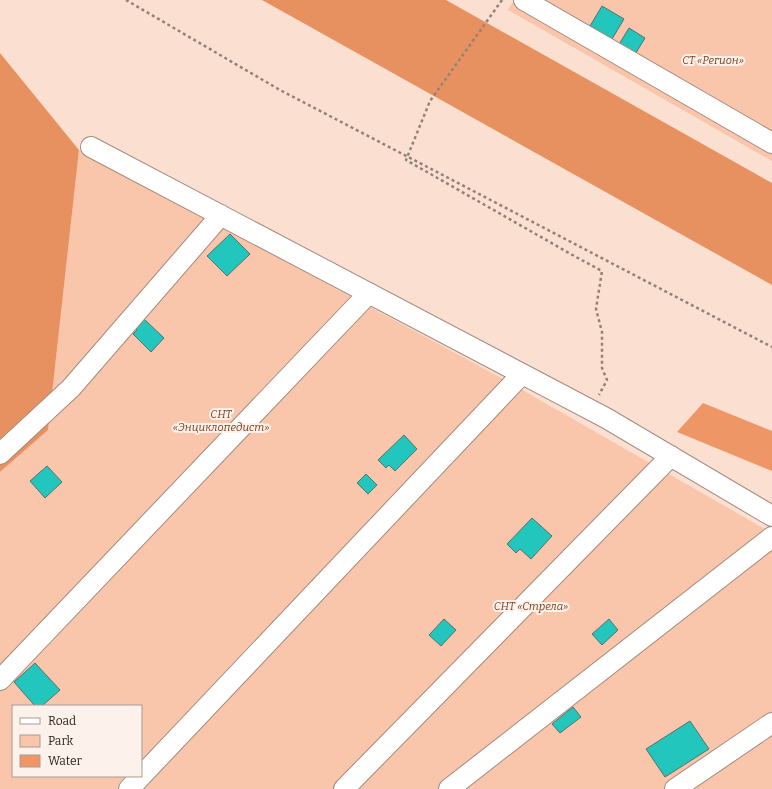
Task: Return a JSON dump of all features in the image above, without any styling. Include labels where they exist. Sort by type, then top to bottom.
[{"type":"lane","points":[[524,0],[772,143]]},
{"type":"lane","points":[[91,147],[590,409],[772,516]]},
{"type":"lane","points":[[0,454],[71,388],[221,215]]},
{"type":"lane","points":[[0,680],[368,293]]},
{"type":"lane","points":[[142,775],[522,374]]},
{"type":"lane","points":[[344,789],[670,456]]},
{"type":"lane","points":[[449,789],[772,537]]},
{"type":"lane","points":[[674,789],[772,724]]},
{"type":"lane","points":[[129,789],[140,777]]},
{"type":"path","points":[[126,0],[280,90],[772,347]]},
{"type":"path","points":[[502,0],[430,101],[406,160],[602,271],[596,309],[602,332],[602,368],[607,380],[590,409]]},
{"type":"green space","name":"СТ «Регион»","points":[[514,0],[772,0],[772,161],[508,10]]},
{"type":"green space","points":[[79,150],[496,375],[772,533],[772,789],[0,789],[0,472],[48,430]]},
{"type":"shaded area","points":[[262,0],[446,0],[772,183],[772,285]]},
{"type":"shaded area","points":[[0,53],[79,150],[48,430],[0,472]]},
{"type":"water","points":[[703,403],[772,431],[772,471],[677,432]]},
{"type":"building","points":[[602,6],[624,19],[612,39],[590,26]]},
{"type":"building","points":[[629,28],[645,38],[634,56],[618,46]]},
{"type":"building","points":[[230,234],[250,254],[227,276],[207,256]]},
{"type":"building","points":[[143,318],[164,338],[151,352],[133,334],[137,330],[134,327]]},
{"type":"building","points":[[404,435],[417,449],[395,471],[389,465],[386,468],[378,460]]},
{"type":"building","points":[[47,466],[62,482],[45,498],[30,481]]},
{"type":"building","points":[[366,474],[377,485],[368,494],[357,483]]},
{"type":"building","points":[[532,518],[552,536],[531,559],[520,549],[516,553],[507,544]]},
{"type":"building","points":[[444,619],[456,630],[441,646],[429,635]]},
{"type":"building","points":[[609,619],[618,630],[602,645],[592,634]]},
{"type":"building","points":[[35,663],[60,690],[43,705],[34,705],[14,682]]},
{"type":"building","points":[[573,707],[581,717],[560,733],[552,724]]},
{"type":"building","points":[[690,721],[709,749],[665,777],[646,749]]},
{"type":"park label","name":"СНТ «Энциклопедист»","points":[[221,420]]},
{"type":"park label","name":"СНТ «Стрела»","points":[[531,606]]}]
